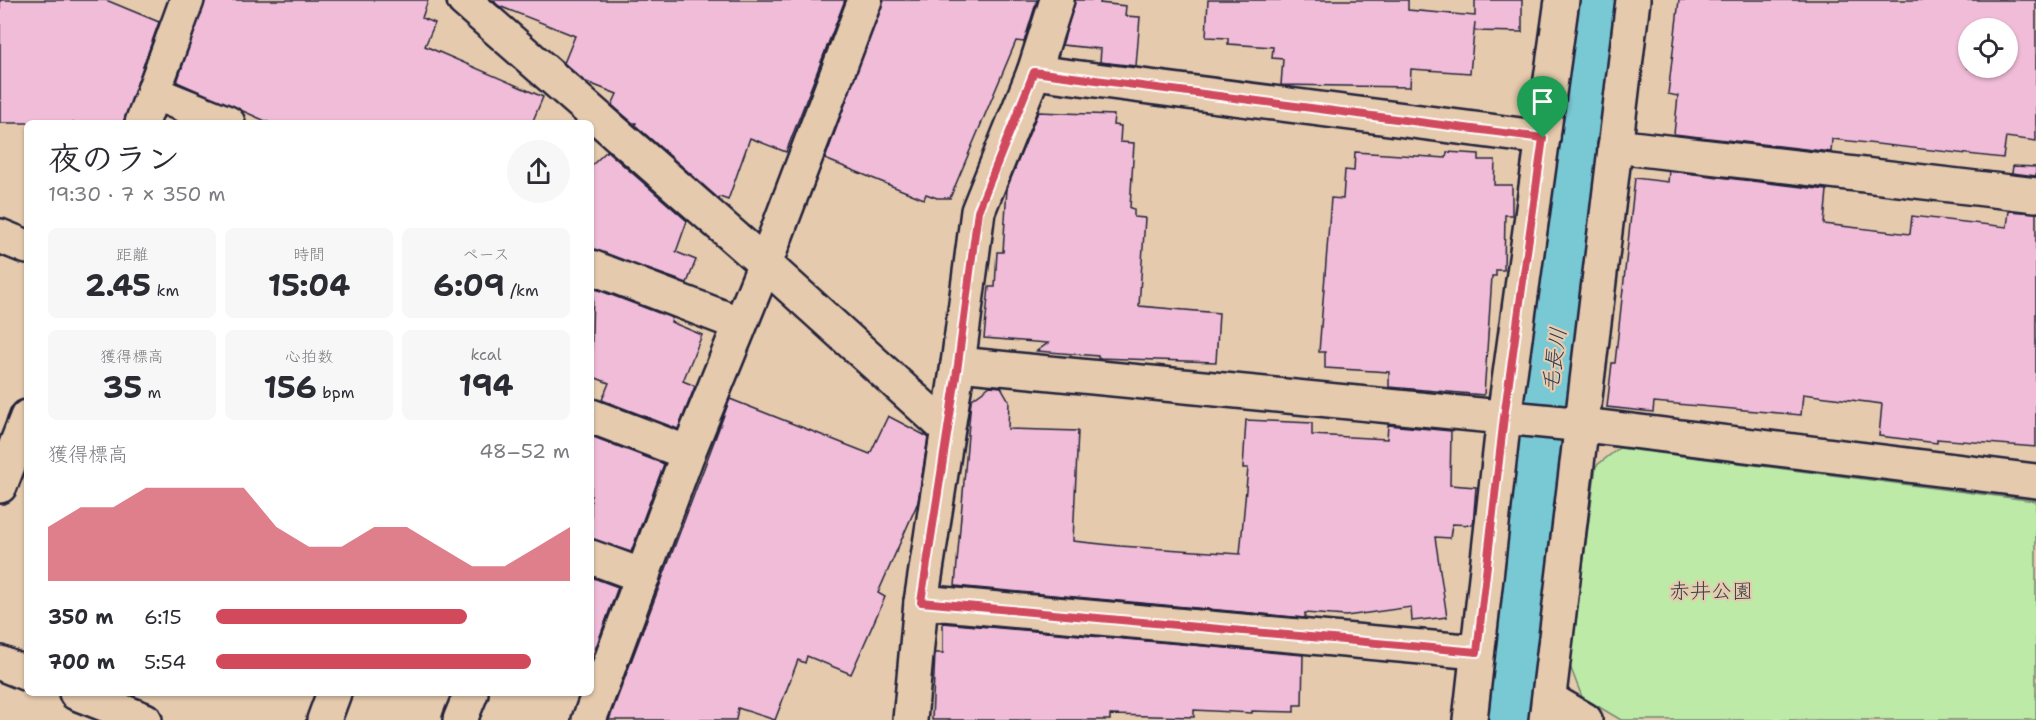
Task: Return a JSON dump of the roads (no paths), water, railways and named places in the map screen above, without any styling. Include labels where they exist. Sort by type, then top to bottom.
[{"type":"street","points":[[143,120],[187,0]]},
{"type":"street","points":[[464,0],[765,264],[947,429]]},
{"type":"street","points":[[589,720],[688,453],[765,264],[865,0]]},
{"type":"street","points":[[910,720],[921,602],[958,364],[978,211],[1034,72],[1057,0]]},
{"type":"street","points":[[1470,720],[1504,417],[1562,0]]},
{"type":"street","points":[[1585,720],[1548,709],[1584,425],[1633,0]]},
{"type":"street","points":[[1034,72],[1543,138]]},
{"type":"street","points":[[154,93],[221,120]]},
{"type":"street","points":[[1615,146],[2036,195]]},
{"type":"street","points":[[0,236],[24,246]]},
{"type":"street","points":[[594,268],[740,324]]},
{"type":"street","points":[[958,364],[1584,425],[2036,481]]},
{"type":"street","points":[[594,417],[688,453]]},
{"type":"street","points":[[0,486],[24,425]]},
{"type":"street","points":[[594,557],[643,576]]},
{"type":"street","points":[[921,602],[1477,652]]},
{"type":"street","points":[[0,663],[24,673]]},
{"type":"street","points":[[84,696],[145,720]]},
{"type":"street","points":[[324,720],[333,696]]},
{"type":"street","points":[[460,720],[470,696]]},
{"type":"waterway","name":"毛長川","points":[[1505,720],[1543,423],[1603,0]]},
{"type":"park label","name":"赤井公園","points":[[1711,591]]}]
